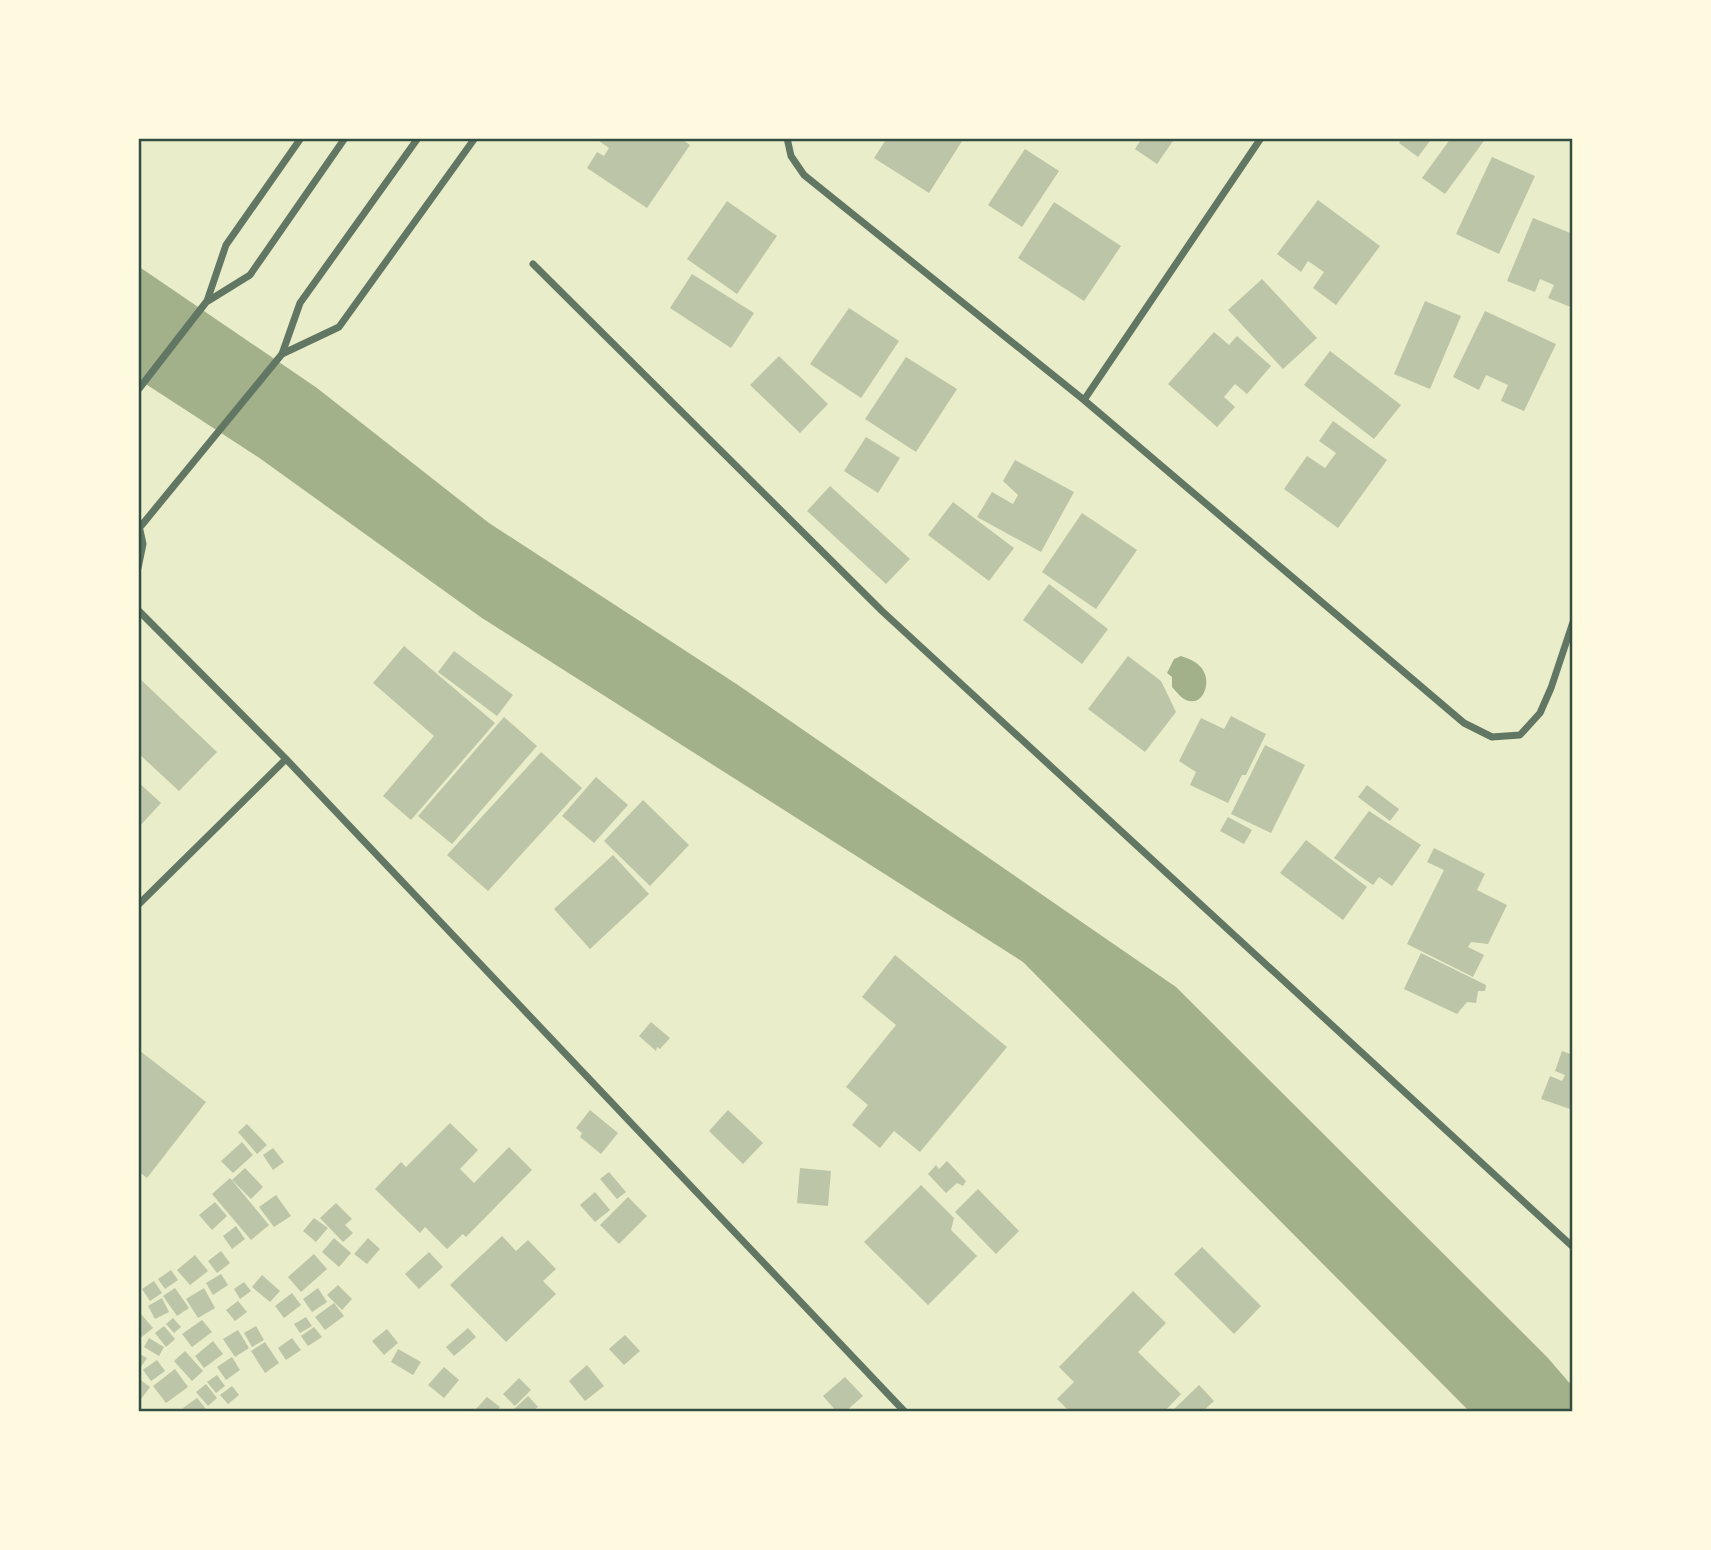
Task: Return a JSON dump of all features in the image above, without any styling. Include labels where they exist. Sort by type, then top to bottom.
[{"type":"street","points":[[138,390],[207,301],[226,245],[301,138]]},
{"type":"street","points":[[207,301],[250,275],[345,138]]},
{"type":"street","points":[[138,568],[143,544],[139,523],[282,354],[300,303],[418,138]]},
{"type":"street","points":[[282,354],[339,327],[475,138]]},
{"type":"street","points":[[787,138],[791,156],[804,175],[1084,400],[1464,723],[1492,737],[1520,734],[1540,713],[1573,622]]},
{"type":"street","points":[[1084,400],[1261,138]]},
{"type":"street","points":[[533,264],[882,611],[1573,1247]]},
{"type":"street","points":[[138,610],[286,759],[905,1412]]},
{"type":"street","points":[[138,905],[286,759]]},
{"type":"shaded area","points":[[138,266],[317,388],[489,523],[738,685],[1176,987],[1547,1357],[1573,1387],[1573,1412],[1470,1412],[1023,962],[482,618],[258,457],[138,379]]},
{"type":"shaded area","points":[[1181,656],[1197,664],[1206,677],[1202,696],[1194,701],[1186,700],[1172,687],[1172,677],[1167,673],[1174,659]]},
{"type":"building","points":[[595,138],[680,138],[690,145],[647,208],[587,168],[597,152],[604,156],[609,148]]},
{"type":"building","points":[[887,138],[964,138],[929,193],[874,158]]},
{"type":"building","points":[[1142,138],[1175,138],[1157,164],[1135,149]]},
{"type":"building","points":[[1402,138],[1432,138],[1418,157],[1399,143]]},
{"type":"building","points":[[1451,138],[1486,138],[1445,194],[1422,178]]},
{"type":"building","points":[[1025,149],[1059,171],[1022,227],[988,205]]},
{"type":"building","points":[[1492,157],[1535,176],[1499,254],[1456,234]]},
{"type":"building","points":[[1318,200],[1380,246],[1336,305],[1313,288],[1324,272],[1308,261],[1301,272],[1277,254]]},
{"type":"building","points":[[727,201],[777,236],[737,294],[687,259]]},
{"type":"building","points":[[1054,202],[1121,246],[1084,301],[1018,258]]},
{"type":"building","points":[[1533,218],[1573,234],[1573,308],[1548,298],[1554,285],[1540,279],[1535,292],[1507,281]]},
{"type":"building","points":[[692,274],[754,313],[731,348],[670,308]]},
{"type":"building","points":[[1262,279],[1317,338],[1283,369],[1228,310]]},
{"type":"building","points":[[1425,301],[1461,316],[1430,389],[1394,374]]},
{"type":"building","points":[[849,308],[899,341],[861,398],[810,364]]},
{"type":"building","points":[[1485,311],[1556,344],[1524,411],[1501,401],[1508,385],[1486,375],[1479,390],[1453,377]]},
{"type":"building","points":[[1214,332],[1229,345],[1237,336],[1271,366],[1247,394],[1235,384],[1224,397],[1235,407],[1217,427],[1168,384]]},
{"type":"building","points":[[1330,351],[1401,405],[1374,439],[1304,385]]},
{"type":"building","points":[[779,356],[828,404],[800,433],[750,385]]},
{"type":"building","points":[[906,357],[957,389],[916,452],[865,419]]},
{"type":"building","points":[[1333,421],[1387,460],[1338,528],[1284,489],[1307,456],[1325,468],[1336,453],[1319,441]]},
{"type":"building","points":[[866,437],[900,458],[878,493],[844,471]]},
{"type":"building","points":[[1015,460],[1074,492],[1041,552],[977,517],[992,492],[1013,504],[1018,495],[1003,481]]},
{"type":"building","points":[[830,486],[910,559],[886,584],[807,511]]},
{"type":"building","points":[[953,502],[1014,548],[989,581],[928,535]]},
{"type":"building","points":[[1082,513],[1137,550],[1096,609],[1042,572]]},
{"type":"building","points":[[1049,584],[1108,629],[1082,664],[1023,620]]},
{"type":"building","points":[[404,646],[495,723],[411,820],[383,796],[434,736],[373,683]]},
{"type":"building","points":[[454,651],[513,695],[497,716],[438,672]]},
{"type":"building","points":[[1128,656],[1161,681],[1176,712],[1145,752],[1088,709]]},
{"type":"building","points":[[138,677],[217,752],[179,791],[138,753]]},
{"type":"building","points":[[1231,716],[1266,734],[1246,775],[1242,775],[1228,803],[1190,785],[1196,772],[1179,761],[1201,718],[1224,729]]},
{"type":"building","points":[[504,717],[537,746],[452,844],[418,816]]},
{"type":"building","points":[[1265,745],[1305,765],[1271,833],[1231,814]]},
{"type":"building","points":[[541,752],[582,788],[488,891],[447,855]]},
{"type":"building","points":[[596,777],[628,805],[594,843],[562,816]]},
{"type":"building","points":[[138,782],[161,803],[138,828]]},
{"type":"building","points":[[1367,785],[1399,809],[1390,821],[1358,797]]},
{"type":"building","points":[[643,800],[689,845],[650,886],[604,841]]},
{"type":"building","points":[[1369,811],[1421,845],[1392,886],[1379,877],[1373,885],[1334,858]]},
{"type":"building","points":[[1228,817],[1252,830],[1244,844],[1220,831]]},
{"type":"building","points":[[1306,840],[1367,887],[1343,920],[1280,873]]},
{"type":"building","points":[[1434,848],[1485,874],[1477,890],[1507,905],[1488,944],[1471,942],[1468,947],[1484,955],[1473,977],[1407,944],[1444,870],[1427,862]]},
{"type":"building","points":[[613,855],[649,894],[590,949],[554,909]]},
{"type":"building","points":[[1421,953],[1486,985],[1485,991],[1478,991],[1476,1003],[1467,1002],[1457,1014],[1404,989]]},
{"type":"building","points":[[895,955],[1007,1047],[920,1152],[894,1131],[880,1148],[852,1125],[868,1105],[846,1087],[896,1025],[862,997]]},
{"type":"building","points":[[651,1022],[670,1038],[660,1049],[657,1047],[656,1051],[639,1036]]},
{"type":"building","points":[[140,1051],[206,1102],[147,1178],[138,1171]]},
{"type":"building","points":[[1562,1051],[1573,1055],[1573,1110],[1541,1099],[1550,1076],[1562,1081],[1565,1075],[1555,1071]]},
{"type":"building","points":[[590,1110],[618,1133],[601,1154],[580,1137],[582,1133],[576,1128]]},
{"type":"building","points":[[728,1110],[763,1143],[743,1164],[709,1131]]},
{"type":"building","points":[[450,1123],[478,1150],[460,1169],[474,1183],[509,1147],[532,1170],[466,1237],[463,1234],[447,1249],[425,1227],[420,1233],[375,1189],[401,1162],[406,1167]]},
{"type":"building","points":[[247,1124],[267,1145],[257,1154],[238,1132]]},
{"type":"building","points":[[242,1142],[253,1155],[233,1173],[221,1161]]},
{"type":"building","points":[[273,1148],[284,1162],[273,1170],[263,1155]]},
{"type":"building","points":[[947,1161],[966,1181],[963,1186],[957,1183],[946,1193],[928,1174],[936,1165],[939,1169]]},
{"type":"building","points":[[245,1168],[263,1187],[251,1199],[232,1180]]},
{"type":"building","points":[[800,1168],[831,1171],[828,1206],[797,1203]]},
{"type":"building","points":[[609,1172],[626,1192],[617,1199],[600,1179]]},
{"type":"building","points":[[230,1178],[269,1225],[251,1240],[212,1194]]},
{"type":"building","points":[[921,1185],[954,1218],[951,1230],[977,1256],[928,1305],[864,1242]]},
{"type":"building","points":[[978,1189],[1019,1231],[996,1254],[955,1212]]},
{"type":"building","points":[[595,1192],[610,1210],[595,1222],[580,1205]]},
{"type":"building","points":[[276,1195],[291,1216],[274,1227],[259,1207]]},
{"type":"building","points":[[628,1197],[647,1216],[619,1244],[600,1225]]},
{"type":"building","points":[[215,1202],[227,1216],[212,1230],[199,1215]]},
{"type":"building","points":[[336,1203],[352,1219],[345,1225],[353,1233],[343,1242],[320,1218]]},
{"type":"building","points":[[314,1218],[328,1228],[316,1242],[303,1231]]},
{"type":"building","points":[[236,1226],[245,1239],[232,1249],[223,1236]]},
{"type":"building","points":[[502,1236],[516,1251],[528,1240],[556,1269],[543,1281],[556,1294],[506,1342],[450,1285]]},
{"type":"building","points":[[334,1238],[351,1253],[339,1267],[322,1252]]},
{"type":"building","points":[[368,1238],[380,1249],[367,1264],[354,1254]]},
{"type":"building","points":[[1202,1247],[1261,1306],[1234,1334],[1174,1274]]},
{"type":"building","points":[[221,1251],[230,1263],[217,1273],[208,1261]]},
{"type":"building","points":[[429,1252],[443,1267],[419,1289],[405,1274]]},
{"type":"building","points":[[314,1254],[327,1269],[301,1292],[288,1277]]},
{"type":"building","points":[[195,1255],[208,1271],[190,1285],[177,1270]]},
{"type":"building","points":[[171,1270],[178,1280],[165,1289],[158,1279]]},
{"type":"building","points":[[221,1274],[228,1285],[213,1295],[206,1283]]},
{"type":"building","points":[[262,1275],[280,1291],[270,1302],[252,1287]]},
{"type":"building","points":[[154,1281],[162,1293],[150,1301],[142,1289]]},
{"type":"building","points":[[244,1282],[251,1291],[240,1299],[234,1289]]},
{"type":"building","points":[[338,1285],[352,1299],[342,1310],[327,1295]]},
{"type":"building","points":[[175,1288],[189,1308],[177,1316],[163,1296]]},
{"type":"building","points":[[204,1288],[215,1308],[198,1318],[186,1299]]},
{"type":"building","points":[[318,1288],[327,1302],[312,1312],[303,1299]]},
{"type":"building","points":[[1133,1291],[1166,1323],[1138,1352],[1181,1394],[1164,1412],[1112,1412],[1109,1409],[1107,1412],[1070,1412],[1057,1399],[1074,1382],[1059,1367]]},
{"type":"building","points":[[292,1293],[301,1305],[284,1318],[275,1306]]},
{"type":"building","points":[[162,1298],[169,1312],[155,1319],[148,1306]]},
{"type":"building","points":[[238,1301],[247,1312],[235,1321],[226,1310]]},
{"type":"building","points":[[334,1303],[344,1316],[325,1330],[315,1317]]},
{"type":"building","points":[[141,1314],[153,1328],[138,1340],[138,1317]]},
{"type":"building","points":[[306,1317],[312,1326],[300,1333],[294,1324]]},
{"type":"building","points":[[173,1318],[181,1327],[174,1333],[166,1324]]},
{"type":"building","points":[[202,1320],[212,1332],[192,1347],[182,1334]]},
{"type":"building","points":[[164,1326],[175,1339],[166,1347],[155,1333]]},
{"type":"building","points":[[256,1326],[264,1340],[252,1347],[244,1333]]},
{"type":"building","points":[[314,1327],[322,1337],[308,1346],[301,1336]]},
{"type":"building","points":[[468,1328],[476,1337],[454,1356],[446,1347]]},
{"type":"building","points":[[387,1329],[398,1343],[384,1355],[372,1341]]},
{"type":"building","points":[[238,1330],[249,1348],[235,1357],[223,1339]]},
{"type":"building","points":[[625,1335],[640,1351],[624,1365],[609,1349]]},
{"type":"building","points":[[149,1338],[164,1347],[159,1356],[144,1347]]},
{"type":"building","points":[[292,1338],[301,1350],[286,1360],[278,1348]]},
{"type":"building","points":[[213,1341],[223,1354],[204,1368],[195,1356]]},
{"type":"building","points":[[265,1342],[279,1363],[265,1373],[251,1351]]},
{"type":"building","points":[[398,1349],[421,1362],[413,1375],[391,1362]]},
{"type":"building","points":[[185,1351],[203,1371],[192,1381],[174,1361]]},
{"type":"building","points":[[138,1353],[147,1358],[138,1371]]},
{"type":"building","points":[[232,1357],[240,1370],[226,1380],[217,1367]]},
{"type":"building","points":[[157,1360],[165,1371],[151,1381],[143,1370]]},
{"type":"building","points":[[587,1365],[604,1386],[585,1401],[569,1381]]},
{"type":"building","points":[[444,1367],[459,1380],[444,1398],[428,1385]]},
{"type":"building","points":[[175,1369],[188,1387],[166,1403],[153,1386]]},
{"type":"building","points":[[217,1375],[225,1386],[216,1393],[207,1382]]},
{"type":"building","points":[[845,1377],[863,1396],[845,1412],[837,1412],[823,1396]]},
{"type":"building","points":[[138,1378],[150,1387],[141,1399],[138,1396]]},
{"type":"building","points":[[519,1378],[531,1390],[515,1406],[503,1394]]},
{"type":"building","points":[[206,1384],[217,1398],[208,1406],[196,1392]]},
{"type":"building","points":[[1199,1385],[1214,1401],[1202,1412],[1171,1412]]},
{"type":"building","points":[[232,1386],[239,1395],[228,1404],[220,1395]]},
{"type":"building","points":[[528,1396],[538,1407],[532,1412],[511,1412]]},
{"type":"building","points":[[487,1397],[500,1407],[496,1412],[479,1412],[476,1409]]},
{"type":"building","points":[[197,1398],[206,1409],[202,1412],[186,1412],[183,1408]]}]
